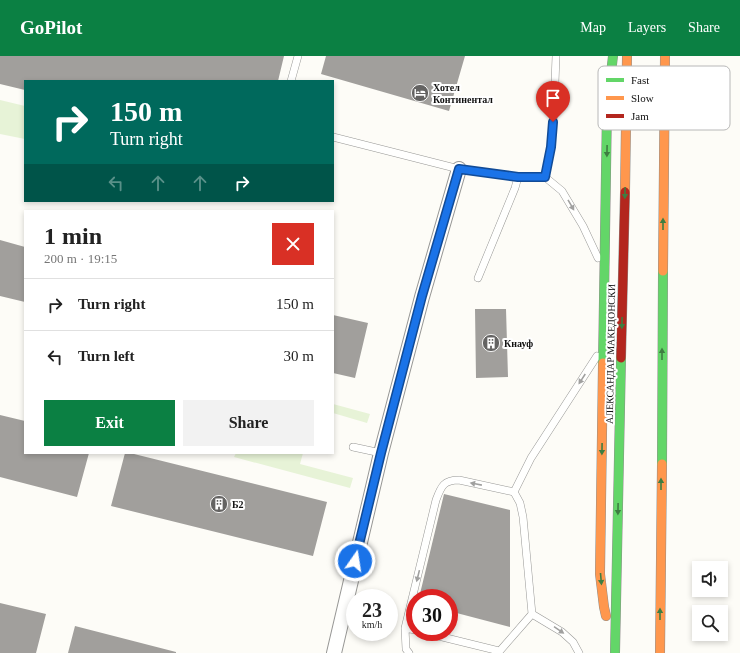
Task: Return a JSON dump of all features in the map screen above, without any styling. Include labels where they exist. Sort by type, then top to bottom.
[{"type":"street","points":[[612,66],[613,56]]},
{"type":"street","points":[[665,56],[665,66]]},
{"type":"street","points":[[607,130],[600,574],[604,607],[615,649]]},
{"type":"street","name":"АЛЕКСАНДАР МАКЕДОНСКИ","points":[[615,649],[627,130]]},
{"type":"street","points":[[660,653],[664,130]]},
{"type":"street","points":[[334,653],[381,453],[422,296],[459,169]]},
{"type":"lane","points":[[291,80],[298,56]]},
{"type":"lane","points":[[545,177],[551,147],[556,56]]},
{"type":"lane","points":[[334,137],[459,169],[518,177],[545,177],[562,190],[586,232],[604,274]]},
{"type":"lane","points":[[478,278],[515,188],[518,177]]},
{"type":"lane","points":[[514,492],[531,458],[603,345]]},
{"type":"lane","points":[[353,447],[381,453]]},
{"type":"lane","points":[[409,653],[406,649],[405,628],[436,500],[440,488],[445,483],[452,480],[459,480],[514,492],[520,503],[523,517],[532,614],[499,652],[457,641]]},
{"type":"lane","points":[[532,614],[562,632],[573,642],[579,653]]},
{"type":"green space","points":[[0,100],[24,106],[24,139],[0,134]]},
{"type":"green space","points":[[334,404],[370,414],[367,423],[334,413]]},
{"type":"green space","points":[[236,454],[303,454],[300,464],[353,478],[350,488],[234,457]]},
{"type":"building","points":[[0,56],[284,56],[278,80],[24,80],[24,90],[0,84]]},
{"type":"building","name":"Хотел Континентал","points":[[326,56],[465,56],[449,111],[321,74]]},
{"type":"building","points":[[0,240],[24,247],[24,302],[0,296]]},
{"type":"building","name":"Кнауф","points":[[475,309],[506,309],[508,377],[476,378]]},
{"type":"building","points":[[334,315],[368,323],[355,378],[334,373]]},
{"type":"building","points":[[0,415],[24,421],[24,454],[89,454],[77,497],[0,477]]},
{"type":"building","name":"Б2","points":[[125,454],[134,454],[327,502],[313,556],[111,506]]},
{"type":"building","points":[[444,494],[510,510],[510,627],[458,613],[458,589],[421,589]]},
{"type":"building","points":[[0,603],[46,614],[36,653],[0,653]]},
{"type":"building","points":[[75,626],[176,652],[176,653],[68,653]]},
{"type":"traffic: fast","points":[[612,66],[613,56]]},
{"type":"traffic: fast","points":[[603,363],[607,130]]},
{"type":"traffic: fast","points":[[662,464],[663,271]]},
{"type":"traffic: fast","points":[[615,653],[621,358]]},
{"type":"traffic: slow","points":[[627,56],[627,66]]},
{"type":"traffic: slow","points":[[665,56],[665,66]]},
{"type":"traffic: slow","points":[[625,192],[626,130]]},
{"type":"traffic: slow","points":[[663,271],[664,130]]},
{"type":"traffic: slow","points":[[603,363],[600,574],[606,616]]},
{"type":"traffic: slow","points":[[660,653],[662,464]]},
{"type":"traffic: jam","points":[[621,358],[625,192]]},
{"type":"place","name":"Хотел Континентал","points":[[420,93]]},
{"type":"place","name":"Кнауф","points":[[491,343]]},
{"type":"place","name":"Б2","points":[[219,504]]},
{"type":"route","points":[[355,561],[381,453],[422,296],[459,169],[518,177],[545,177],[551,147],[553,122]]}]
